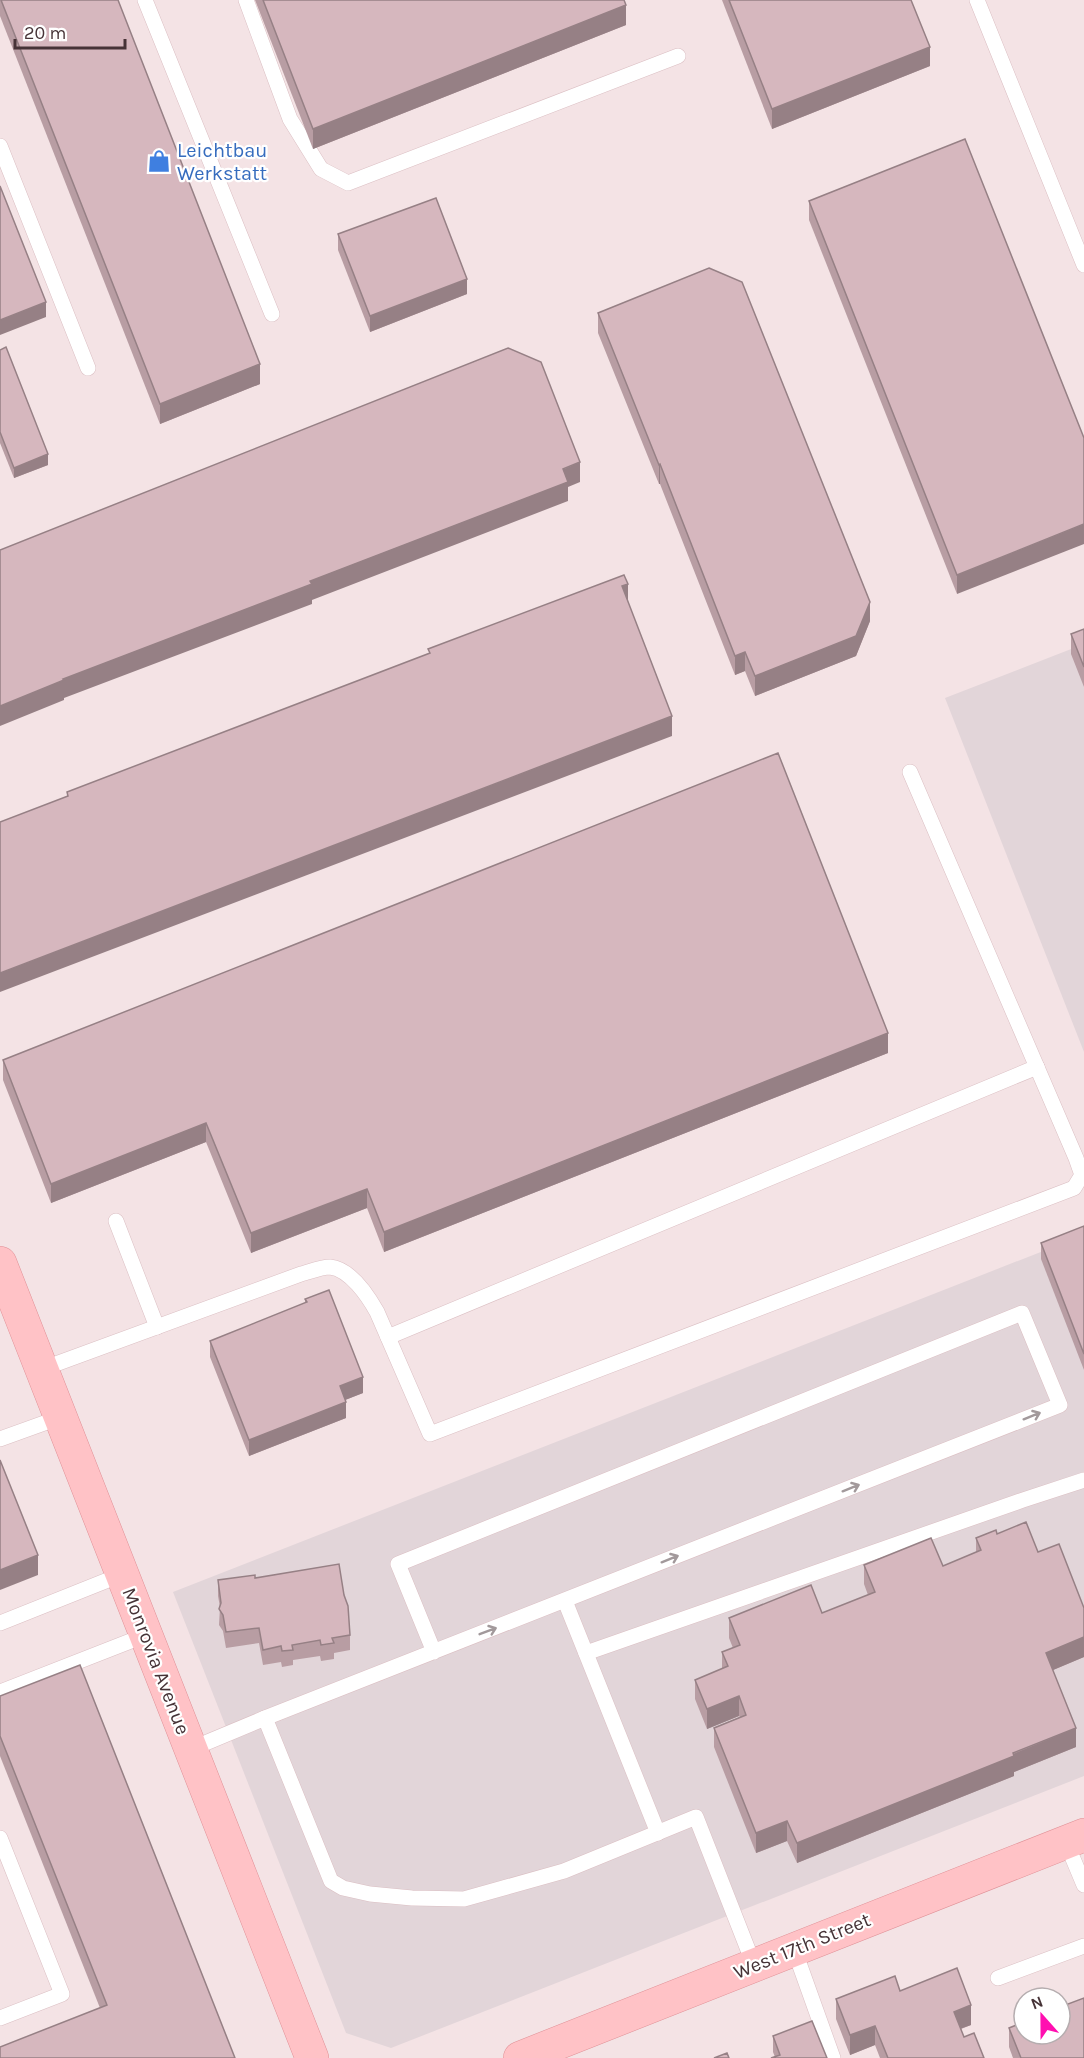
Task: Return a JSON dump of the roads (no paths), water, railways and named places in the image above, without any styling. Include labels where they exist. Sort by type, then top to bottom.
[{"type":"street","name":"Monrovia Avenue","points":[[0,1263],[9,1312],[42,1369],[312,2058]]},
{"type":"street","name":"West 17th Street","points":[[520,2058],[1075,1838]]},
{"type":"lane","points":[[145,0],[272,315]]},
{"type":"lane","points":[[246,0],[290,119],[321,169],[348,183],[678,56]]},
{"type":"lane","points":[[977,0],[1084,265]]},
{"type":"lane","points":[[0,146],[88,368]]},
{"type":"lane","points":[[42,1369],[301,1274],[330,1267],[350,1277],[366,1294],[378,1312],[430,1434],[1074,1188],[1082,1175],[910,772]]},
{"type":"lane","points":[[388,1336],[1037,1067]]},
{"type":"lane","points":[[116,1221],[157,1327]]},
{"type":"lane","points":[[191,1749],[1060,1405],[1022,1313],[398,1564],[434,1652]]},
{"type":"lane","points":[[0,1440],[61,1417]]},
{"type":"lane","points":[[586,1653],[1084,1480]]},
{"type":"lane","points":[[0,1623],[123,1574]]},
{"type":"lane","points":[[565,1601],[658,1833]]},
{"type":"lane","points":[[0,1692],[146,1635]]},
{"type":"lane","points":[[265,1718],[331,1881],[343,1888],[370,1894],[412,1898],[464,1899],[564,1871],[696,1816],[754,1965]]},
{"type":"lane","points":[[0,1838],[62,1994],[0,2018]]},
{"type":"lane","points":[[1075,1838],[1084,1885]]},
{"type":"lane","points":[[998,1978],[1084,1946]]},
{"type":"lane","points":[[794,1949],[833,2058]]},
{"type":"place","name":"Leichtbau Werkstatt","points":[[159,161]]}]
